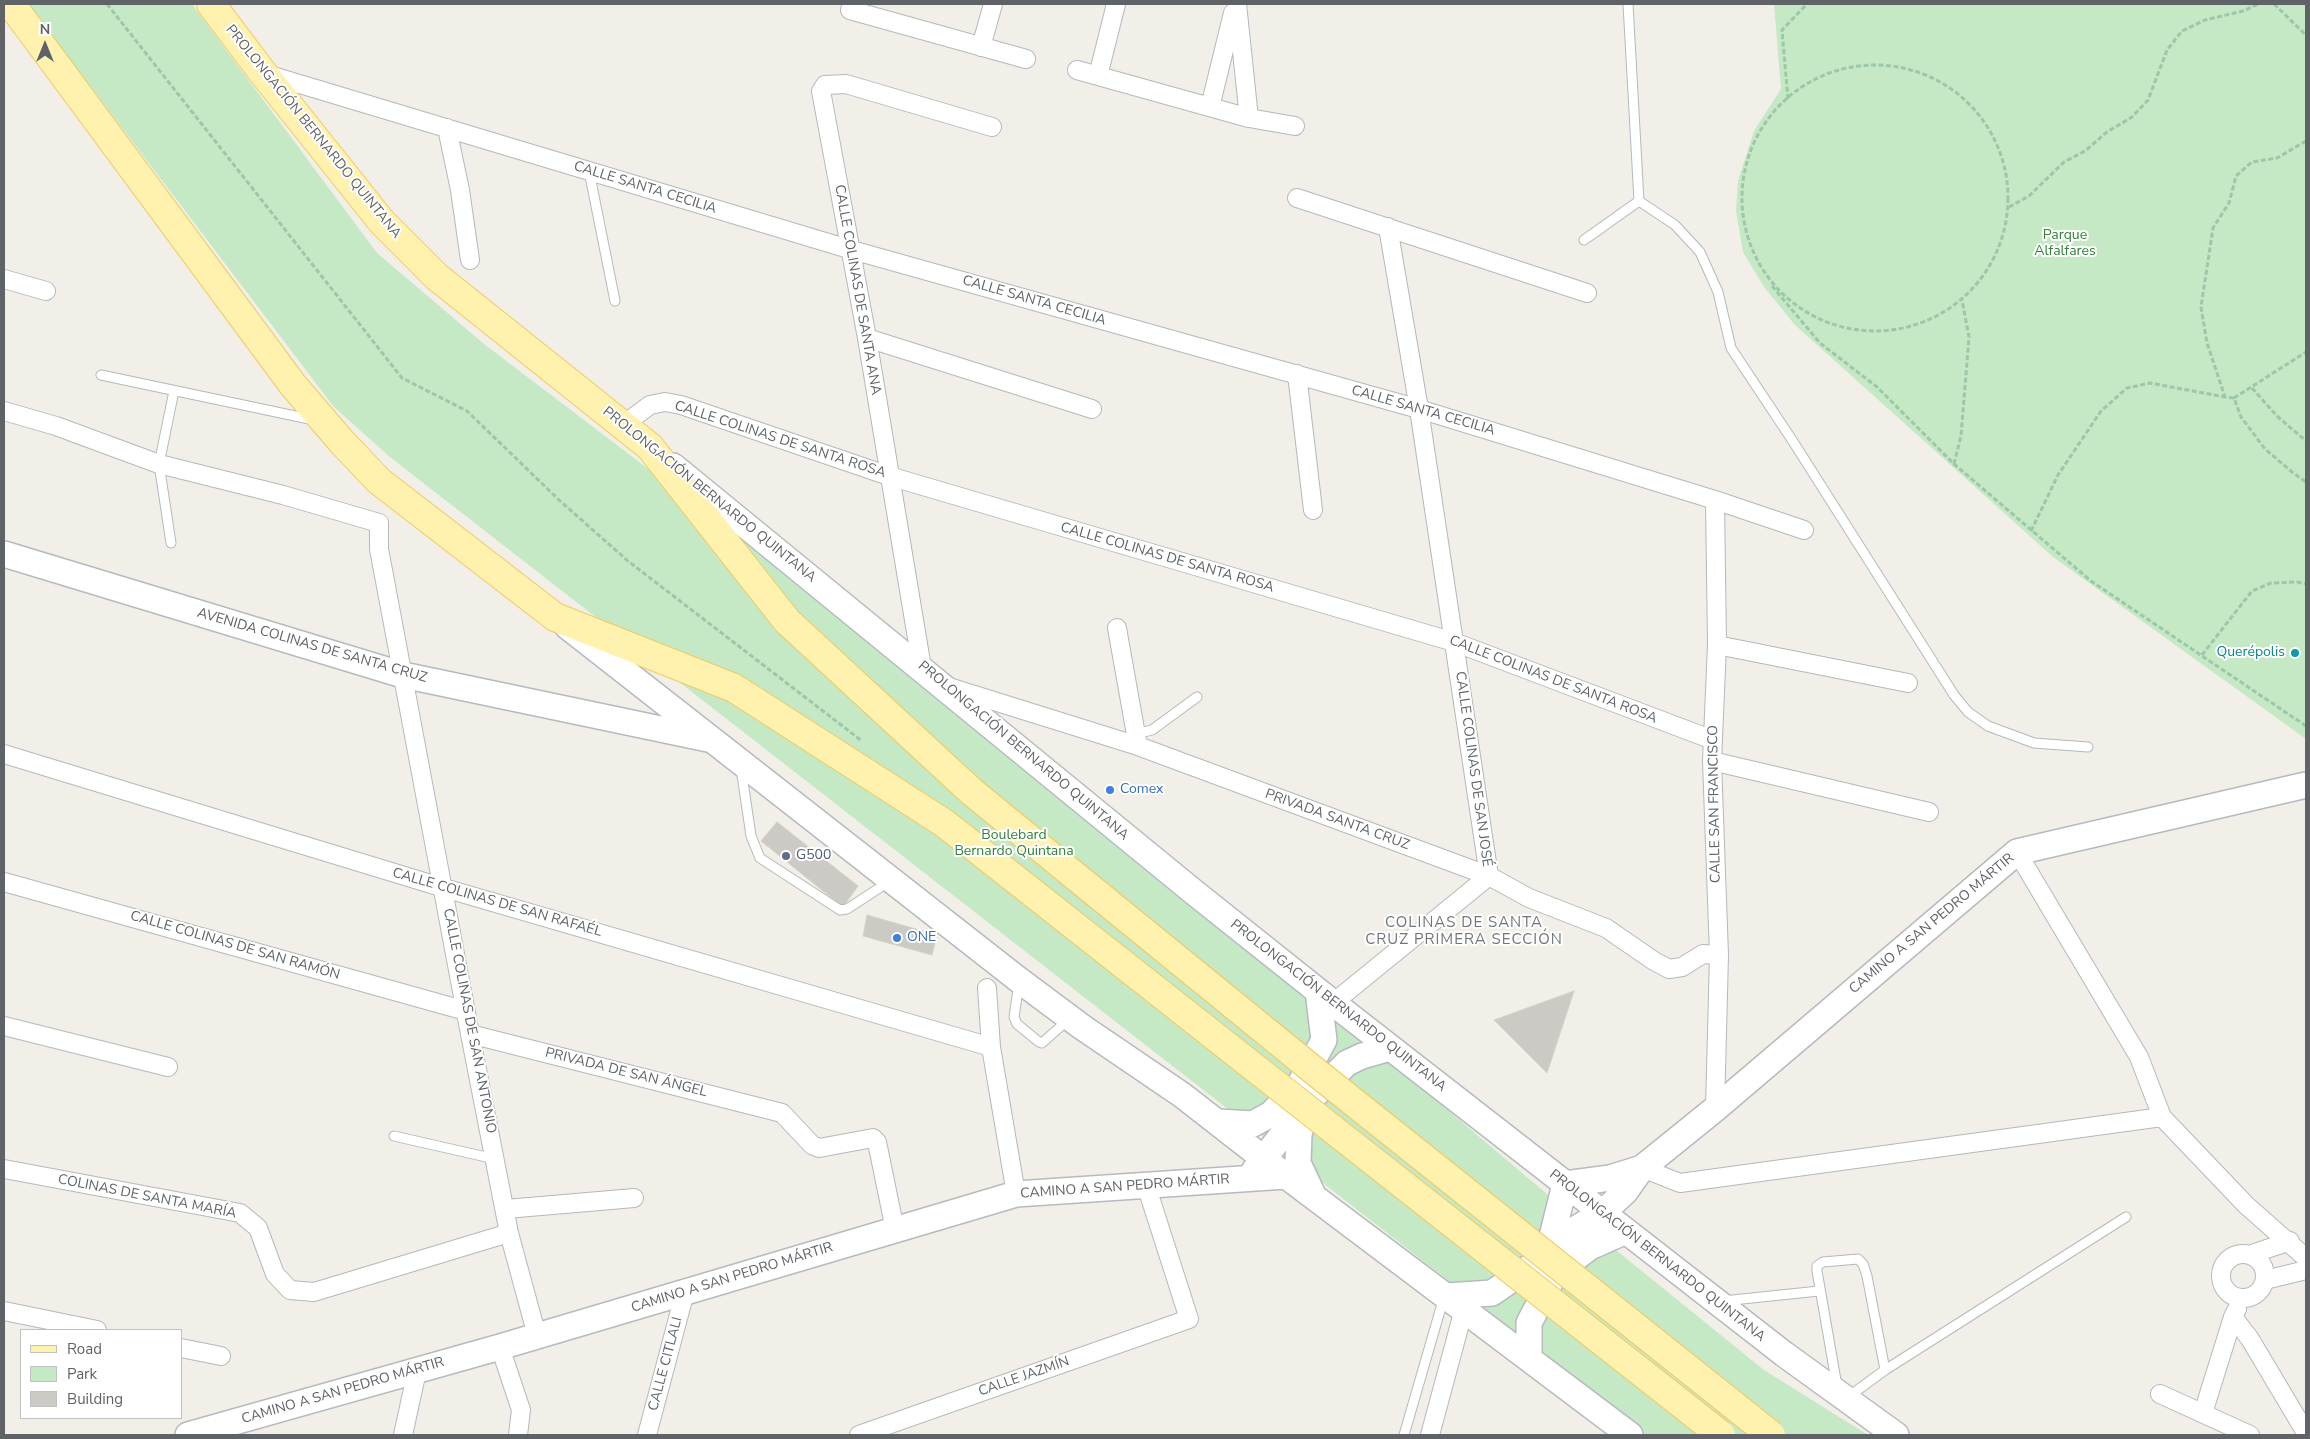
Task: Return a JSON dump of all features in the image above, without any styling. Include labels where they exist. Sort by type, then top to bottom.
[{"type":"main road","points":[[12,4],[293,385],[379,481],[555,617],[734,688],[944,823],[1721,1435]]},
{"type":"main road","name":"PROLONGACIÓN BERNARDO QUINTANA","points":[[211,4],[263,73],[382,222],[436,276],[650,447]]},
{"type":"main road","points":[[650,447],[788,621],[972,792],[1317,1073],[1771,1435]]},
{"type":"street","points":[[981,47],[993,4]]},
{"type":"street","points":[[1098,76],[1116,4]]},
{"type":"street","points":[[1210,107],[1236,4]]},
{"type":"street","points":[[1236,4],[1249,118]]},
{"type":"street","points":[[850,10],[872,9],[981,47],[1026,59]]},
{"type":"street","points":[[1077,70],[1249,118],[1295,126]]},
{"type":"street","name":"CALLE SANTA CECILIA","points":[[263,73],[852,250],[1419,409],[1715,500],[1804,530]]},
{"type":"street","name":"CALLE COLINAS DE SANTA ANA","points":[[930,676],[889,476],[852,250],[821,91],[825,85],[846,84],[992,127]]},
{"type":"street","points":[[447,128],[460,190],[470,260]]},
{"type":"street","points":[[1296,198],[1588,293]]},
{"type":"street","name":"CALLE COLINAS DE SAN JOSÉ","points":[[1326,997],[1488,876],[1419,409],[1388,227]]},
{"type":"street","points":[[4,279],[46,291]]},
{"type":"street","points":[[867,338],[1092,408]]},
{"type":"street","points":[[1296,374],[1313,510]]},
{"type":"street","name":"CALLE COLINAS DE SANTA ROSA","points":[[623,425],[650,405],[665,402],[681,405],[889,476],[1454,642],[1713,740]]},
{"type":"street","points":[[4,411],[56,426],[159,464]]},
{"type":"street","name":"PROLONGACIÓN BERNARDO QUINTANA","points":[[650,447],[1390,1048],[1784,1354],[1896,1435]]},
{"type":"street","name":"CALLE COLINAS DE SAN ANTONIO","points":[[159,464],[282,494],[379,523],[379,549],[470,1034],[506,1209],[509,1233],[537,1336]]},
{"type":"street","name":"CALLE SAN FRANCISCO","points":[[1715,500],[1717,645],[1712,761],[1719,955],[1715,1109]]},
{"type":"street","name":"AVENIDA COLINAS DE SANTA CRUZ","points":[[4,554],[403,675],[713,740]]},
{"type":"street","points":[[555,617],[740,760],[890,881],[1019,980],[1070,1018],[1182,1095],[1314,1198],[1529,1357],[1630,1435]]},
{"type":"street","points":[[1117,628],[1136,740]]},
{"type":"street","points":[[1717,645],[1908,683]]},
{"type":"street","name":"PRIVADA SANTA CRUZ","points":[[930,676],[1136,740],[1488,876],[1529,898],[1606,928],[1646,956],[1669,969],[1682,967],[1702,954],[1719,955]]},
{"type":"street","name":"CALLE COLINAS DE SAN RAFAÉL","points":[[4,754],[444,888],[991,1047]]},
{"type":"street","points":[[1712,761],[1929,812]]},
{"type":"street","name":"CAMINO A SAN PEDRO MÁRTIR","points":[[1452,1300],[1492,1293],[1534,1264],[1549,1249],[1570,1233],[1602,1213],[1625,1192],[1642,1168],[1715,1109],[2017,852],[2306,786]]},
{"type":"street","points":[[2017,852],[2139,1058],[2162,1117],[2246,1205],[2290,1241],[2306,1258]]},
{"type":"street","name":"CALLE COLINAS DE SAN RAMÓN","points":[[4,882],[466,1010]]},
{"type":"street","points":[[986,988],[991,1047],[1016,1194]]},
{"type":"street","points":[[1218,1122],[1253,1124],[1271,1114],[1301,1082],[1324,1040],[1326,997]]},
{"type":"street","points":[[4,1026],[168,1067]]},
{"type":"street","name":"PRIVADA DE SAN ÁNGEL","points":[[470,1034],[782,1113],[816,1147],[824,1148],[865,1138],[873,1138],[877,1142],[895,1230]]},
{"type":"street","points":[[1248,1178],[1308,1102],[1348,1063],[1362,1056],[1390,1048]]},
{"type":"street","points":[[1308,1102],[1299,1134],[1298,1163],[1314,1198]]},
{"type":"street","points":[[1642,1168],[1680,1183],[2162,1117]]},
{"type":"street","name":"CAMINO A SAN PEDRO MÁRTIR","points":[[1565,1184],[1610,1178],[1642,1168]]},
{"type":"street","name":"COLINAS DE SANTA MARÍA","points":[[4,1169],[240,1213],[258,1228],[275,1274],[290,1290],[314,1292],[509,1233]]},
{"type":"street","name":"CAMINO A SAN PEDRO MÁRTIR","points":[[188,1435],[212,1432],[1016,1194],[1286,1176]]},
{"type":"street","points":[[1549,1249],[1565,1184]]},
{"type":"street","name":"CALLE JAZMÍN","points":[[859,1435],[1189,1319],[1146,1185]]},
{"type":"street","points":[[506,1209],[634,1198]]},
{"type":"street","points":[[1529,1357],[1529,1323],[1552,1279],[1562,1268],[1590,1247],[1626,1231]]},
{"type":"street","points":[[2249,1255],[2262,1264],[2265,1280],[2258,1293],[2244,1298],[2229,1294],[2221,1281],[2220,1273],[2223,1266],[2234,1255],[2249,1255],[2290,1241]]},
{"type":"street","points":[[2265,1280],[2306,1270]]},
{"type":"street","name":"CALLE CITLALI","points":[[647,1435],[685,1292]]},
{"type":"street","points":[[2203,1413],[2233,1317],[2244,1298]]},
{"type":"street","points":[[1430,1435],[1452,1300]]},
{"type":"street","points":[[4,1311],[92,1329]]},
{"type":"street","points":[[2233,1317],[2250,1339],[2306,1433]]},
{"type":"street","points":[[500,1347],[521,1410],[518,1435]]},
{"type":"street","points":[[182,1348],[221,1356]]},
{"type":"street","points":[[403,1435],[416,1371]]},
{"type":"street","points":[[2160,1394],[2250,1435]]},
{"type":"lane","points":[[1628,4],[1639,201]]},
{"type":"lane","points":[[589,171],[615,301]]},
{"type":"lane","points":[[1584,240],[1639,201]]},
{"type":"lane","points":[[1639,201],[1676,225],[1700,252],[1718,292],[1731,348],[1794,443],[1954,695],[1968,712],[1988,726],[2034,744],[2088,747]]},
{"type":"lane","points":[[101,375],[325,422]]},
{"type":"lane","points":[[171,543],[159,464],[174,391]]},
{"type":"lane","points":[[1136,740],[1197,696]]},
{"type":"lane","points":[[740,760],[751,836],[760,858],[840,910],[847,909],[890,881]]},
{"type":"lane","points":[[1019,980],[1014,1017],[1017,1024],[1039,1042],[1042,1043],[1070,1018]]},
{"type":"lane","points":[[394,1136],[496,1159]]},
{"type":"lane","points":[[1884,1370],[1863,1264],[1858,1259],[1852,1258],[1823,1262],[1817,1266],[1820,1291],[1842,1396],[1884,1370],[2126,1217]]},
{"type":"lane","points":[[1718,1302],[1820,1291]]},
{"type":"lane","points":[[1404,1435],[1452,1300]]},
{"type":"path","points":[[1788,99],[1782,30],[1807,4]]},
{"type":"path","points":[[2009,207],[2029,196],[2064,162],[2085,150],[2137,111],[2148,100],[2167,50],[2182,31],[2205,20],[2242,11],[2258,4]]},
{"type":"path","points":[[2274,4],[2306,35]]},
{"type":"path","points":[[1767,279],[1811,316],[1862,332],[1915,326],[1962,300],[1995,258],[2009,207],[2004,162],[1984,120],[1952,88],[1910,69],[1864,64],[1809,81],[1766,119],[1743,170],[1743,228],[1767,279],[1820,343],[1877,387],[1954,464],[2030,531],[2091,581],[2306,726]]},
{"type":"path","points":[[2225,397],[2207,342],[2201,307],[2213,228],[2229,203],[2236,176],[2252,162],[2277,158],[2306,141]]},
{"type":"path","points":[[1954,464],[1961,436],[1969,337],[1962,300]]},
{"type":"path","points":[[2030,531],[2058,474],[2101,411],[2127,388],[2150,384],[2234,398],[2306,352]]},
{"type":"path","points":[[2252,388],[2277,416],[2306,441]]},
{"type":"path","points":[[2234,398],[2241,417],[2265,448],[2306,482]]},
{"type":"path","points":[[2202,655],[2252,591],[2270,583],[2306,583]]},
{"type":"green space","name":"Boulebard Bernardo Quintana","points":[[28,4],[192,4],[377,253],[484,344],[1060,782],[1554,1200],[1764,1370],[1868,1435],[1638,1435],[1463,1292],[390,457],[334,407]]},
{"type":"green space","name":"Parque Alfalfares","points":[[1774,4],[2306,4],[2306,739],[2053,557],[1795,325],[1764,287],[1743,252],[1736,211],[1738,181],[1754,131],[1781,89]]},
{"type":"building","points":[[777,822],[858,886],[843,907],[761,841]]},
{"type":"building","points":[[867,915],[937,935],[932,955],[863,936]]},
{"type":"building","points":[[1574,991],[1547,1073],[1494,1020]]},
{"type":"place","name":"Querépolis","points":[[2295,653]]},
{"type":"place","name":"Comex","points":[[1110,790]]},
{"type":"place","name":"G500","points":[[786,856]]},
{"type":"place","name":"ONE","points":[[897,938]]},
{"type":"district","name":"COLINAS DE SANTA CRUZ PRIMERA SECCIÓN","points":[[1464,932]]}]
